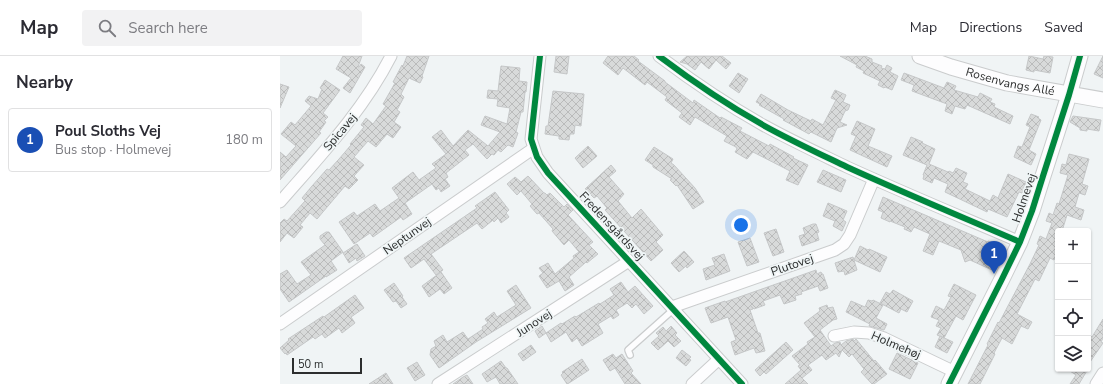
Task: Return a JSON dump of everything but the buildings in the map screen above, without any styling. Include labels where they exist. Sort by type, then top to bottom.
[{"type":"street","name":"Spicavej","points":[[280,202],[362,104],[382,75],[391,56]]},
{"type":"street","name":"Fredensgårdsvej","points":[[540,56],[531,139],[537,157],[548,173],[742,384]]},
{"type":"street","points":[[659,56],[685,76],[725,102],[802,146],[1020,242]]},
{"type":"street","name":"Rosenvangs Allé","points":[[920,56],[951,67],[1007,83],[1103,100]]},
{"type":"street","name":"Holmevej","points":[[952,378],[1020,242],[1032,211],[1080,56]]},
{"type":"street","name":"Neptunvej","points":[[280,324],[534,148]]},
{"type":"street","name":"Plutovej","points":[[672,308],[835,250],[844,244],[850,235],[874,179]]},
{"type":"street","name":"Junovej","points":[[438,384],[629,261]]},
{"type":"street","name":"Holmehøj","points":[[834,336],[854,332],[869,333],[884,338],[952,378]]},
{"type":"street","points":[[692,384],[719,359]]},
{"type":"street","points":[[1096,384],[1103,373]]},
{"type":"lane","points":[[630,355],[628,350],[672,308]]},
{"type":"cycle path","points":[[540,56],[531,139],[537,157],[548,173],[742,384]]},
{"type":"cycle path","points":[[659,56],[723,101],[783,136],[868,177],[1020,242]]},
{"type":"cycle path","points":[[949,384],[1020,242],[1032,211],[1080,56]]},
{"type":"place","name":"Poul Sloths Vej","points":[[994,274]]}]
